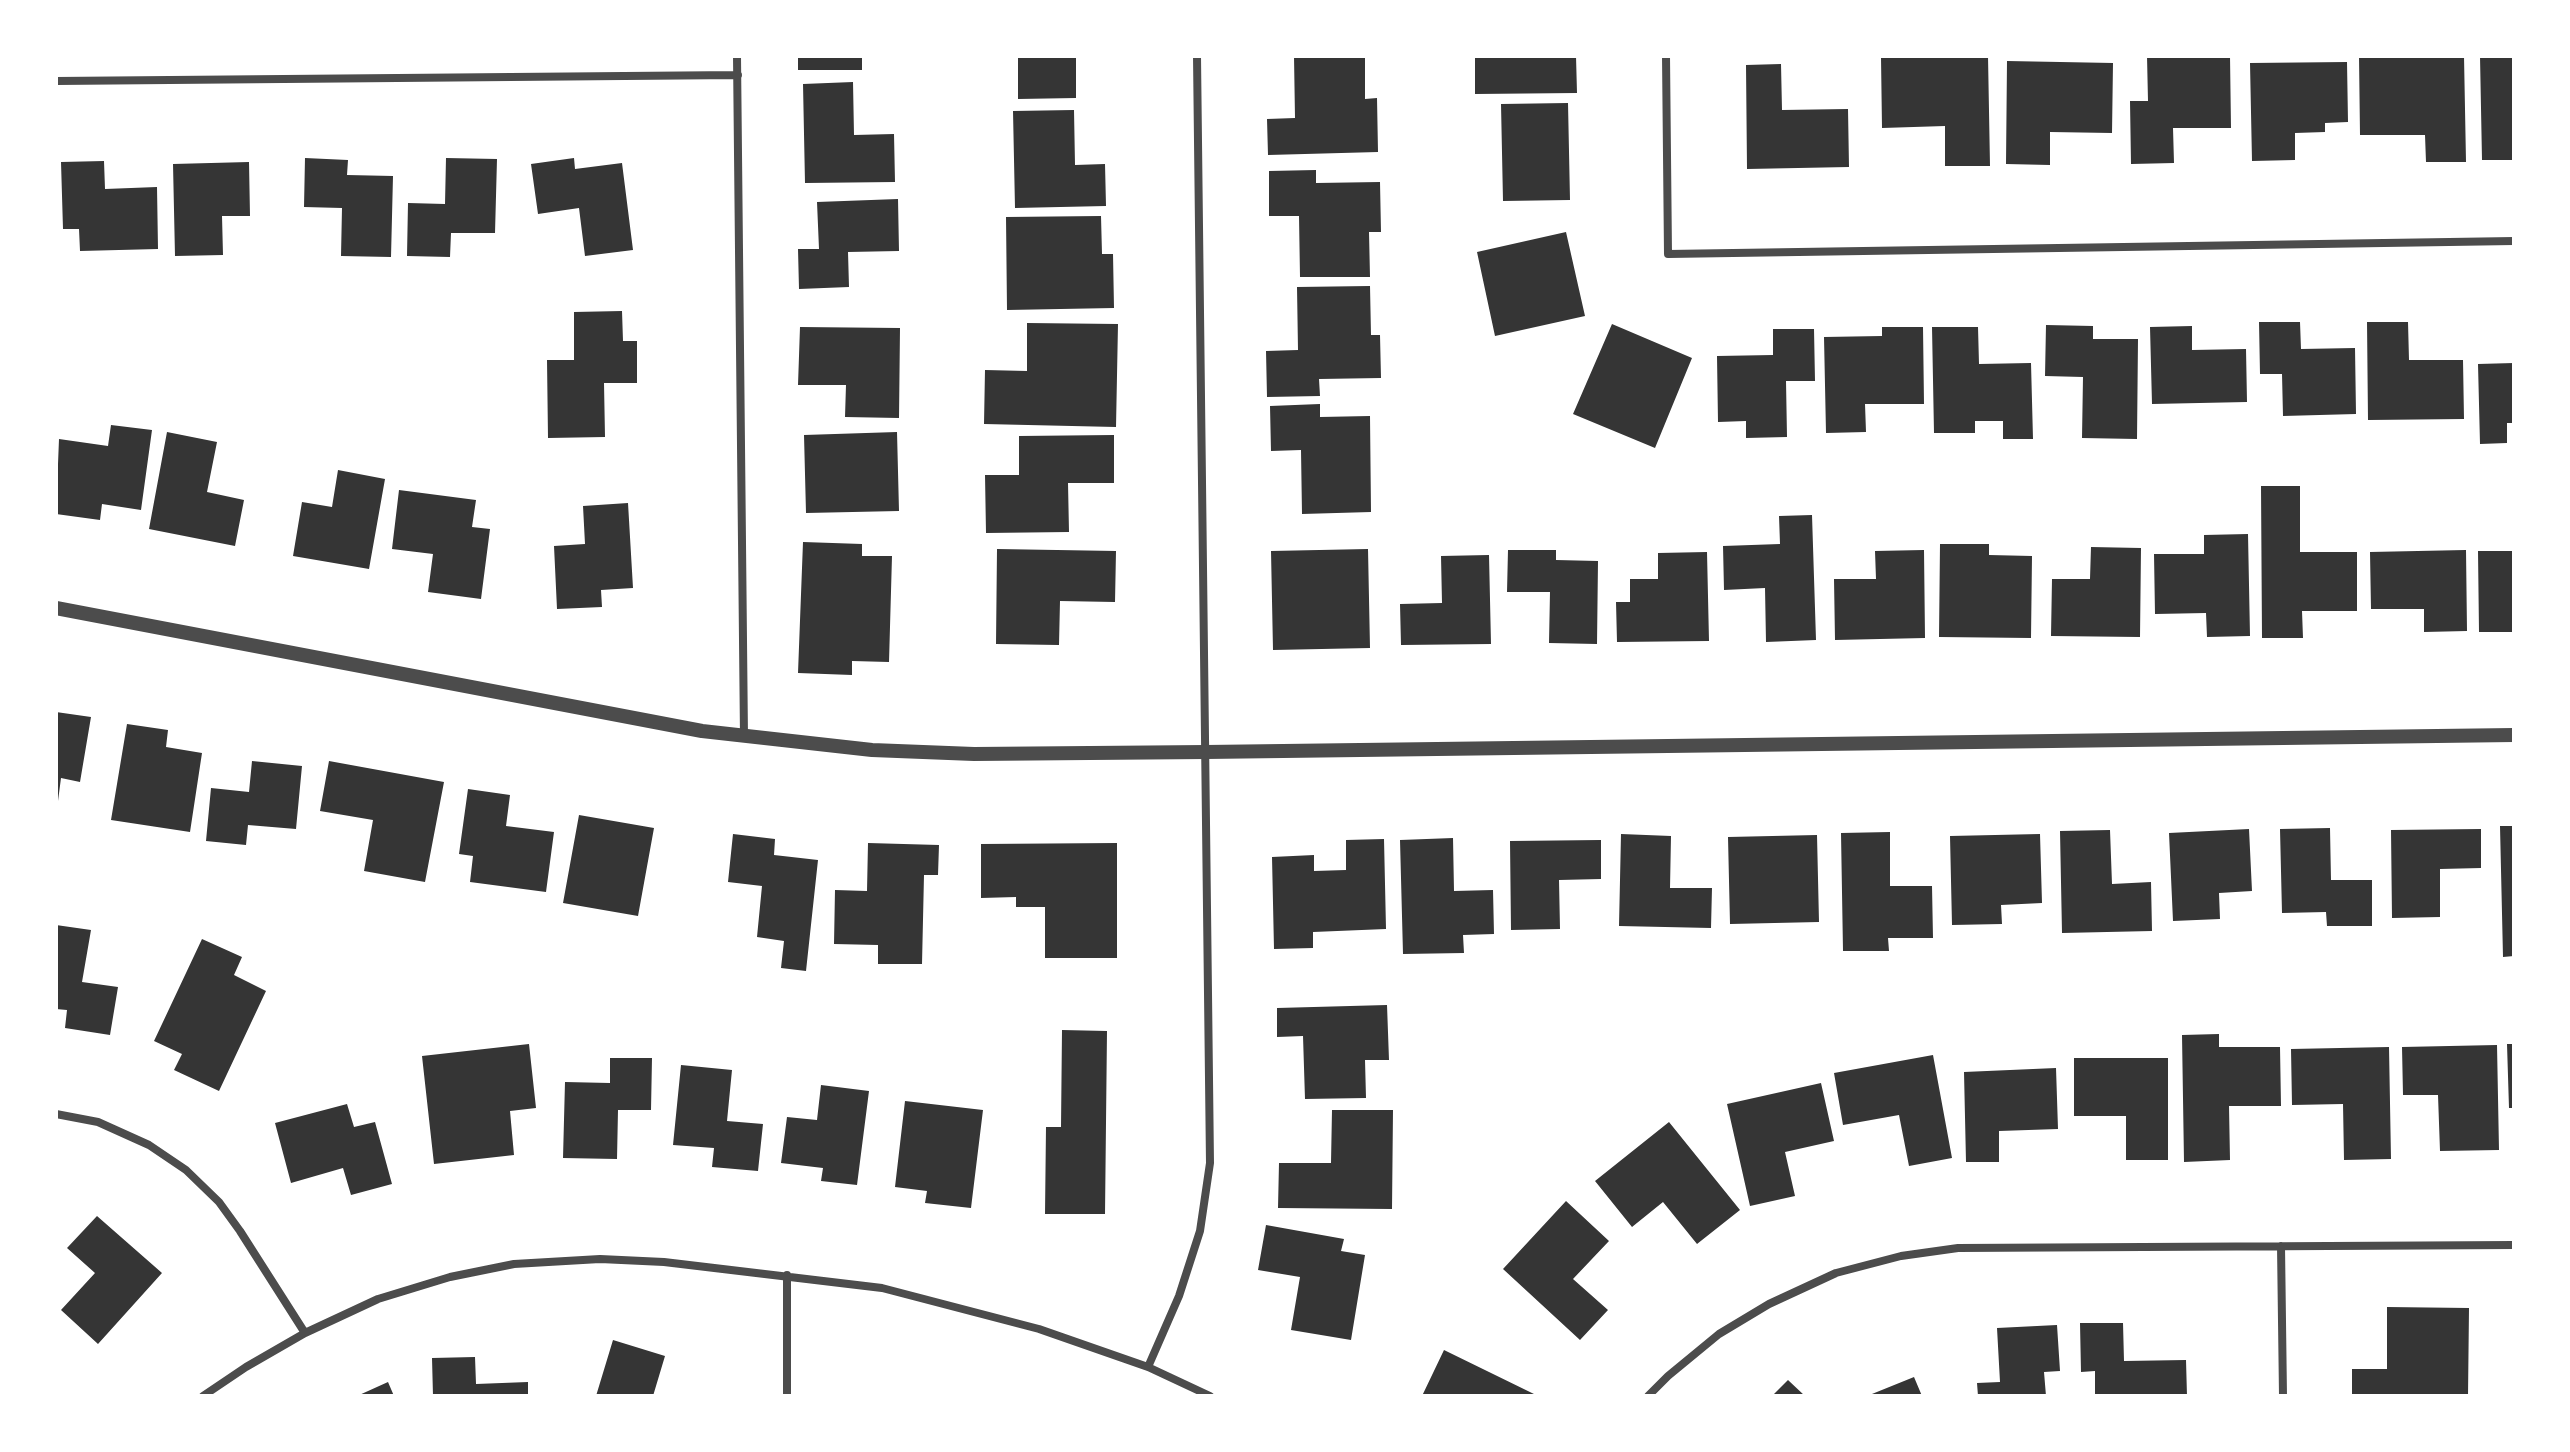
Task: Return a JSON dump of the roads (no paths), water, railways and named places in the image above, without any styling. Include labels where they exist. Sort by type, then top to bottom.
[{"type":"street","points":[[737,56],[744,737]]},
{"type":"street","points":[[1148,1367],[1179,1296],[1200,1231],[1210,1163],[1197,56]]},
{"type":"street","points":[[1666,56],[1668,254],[2514,241]]},
{"type":"street","points":[[56,81],[738,75]]},
{"type":"street","points":[[56,608],[744,737],[872,750],[974,754],[1206,752],[2514,735]]},
{"type":"street","points":[[56,1114],[98,1122],[149,1145],[186,1170],[219,1202],[305,1333]]},
{"type":"street","points":[[1648,1396],[1719,1334],[1769,1304],[1836,1273],[1901,1256],[1958,1248],[2514,1245]]},
{"type":"street","points":[[2281,1246],[2283,1396]]},
{"type":"street","points":[[203,1396],[305,1333],[378,1299],[450,1277],[514,1264],[600,1259],[664,1262],[882,1288],[1039,1329],[1148,1367],[1210,1396]]},
{"type":"street","points":[[787,1275],[787,1396]]}]
